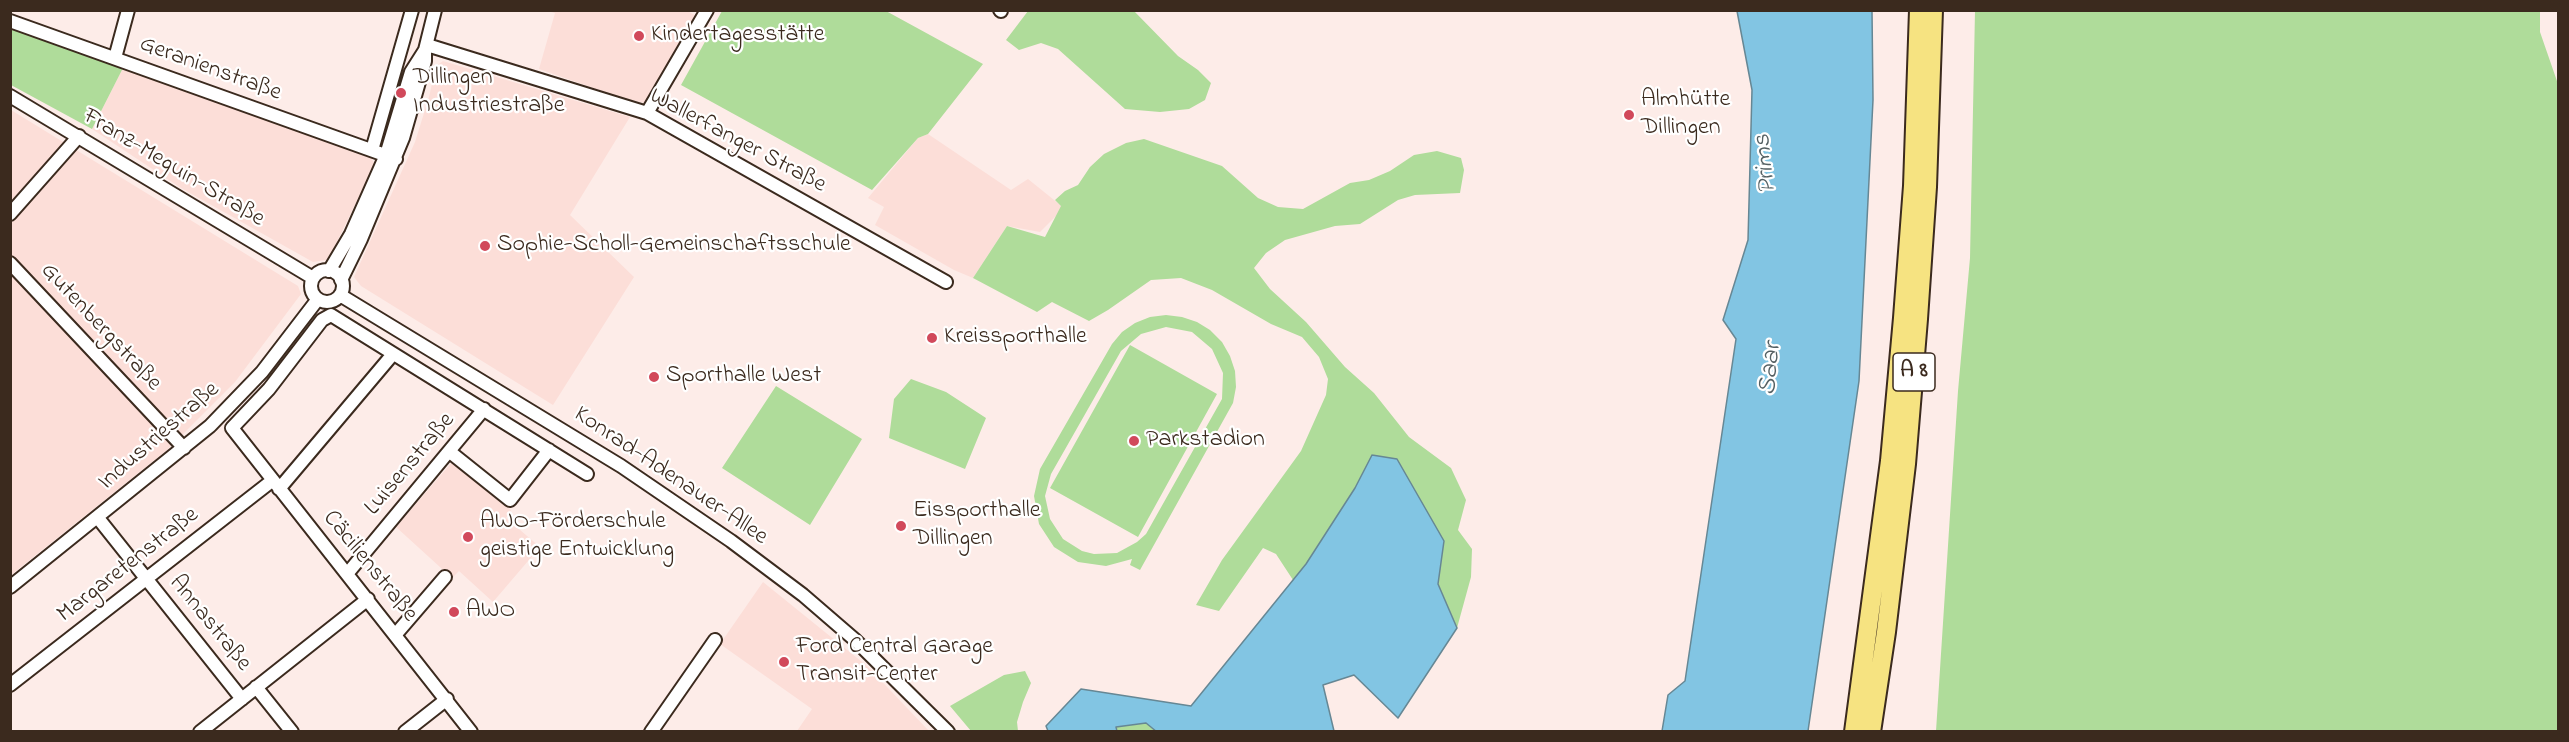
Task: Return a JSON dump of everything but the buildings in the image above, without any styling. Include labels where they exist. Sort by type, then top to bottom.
[{"type":"highway","name":"A 8","points":[[1854,732],[1890,461],[1903,318],[1913,186],[1919,10]]},
{"type":"highway","name":"A 8","points":[[1871,732],[1886,632],[1906,464],[1927,187],[1933,10]]},
{"type":"street","points":[[115,58],[128,10]]},
{"type":"street","points":[[372,150],[412,10]]},
{"type":"street","points":[[341,280],[329,271],[320,272],[313,278],[311,288],[318,299],[328,302],[340,295],[341,280],[391,157],[411,72],[426,47],[435,10]]},
{"type":"street","points":[[647,113],[707,10]]},
{"type":"street","name":"Geranienstraße","points":[[10,21],[391,157]]},
{"type":"street","name":"Wallerfanger Straße","points":[[426,47],[647,113],[946,282]]},
{"type":"street","name":"Franz-Meguin-Straße","points":[[10,96],[313,278]]},
{"type":"street","points":[[10,214],[79,136]]},
{"type":"street","points":[[329,271],[391,157]]},
{"type":"street","name":"Gutenbergstraße","points":[[10,263],[184,448]]},
{"type":"street","name":"Konrad-Adenauer-Allee","points":[[340,295],[621,465],[731,541],[803,595],[854,639],[948,732]]},
{"type":"street","name":"Industriestraße","points":[[10,587],[210,426],[248,388],[318,299]]},
{"type":"street","name":"Cäcilienstraße","points":[[393,354],[334,316],[328,315],[269,389],[232,428],[471,732]]},
{"type":"street","points":[[393,354],[587,474]]},
{"type":"street","name":"Margaretenstraße","points":[[10,685],[146,579],[276,484],[393,354]]},
{"type":"street","name":"Luisenstraße","points":[[347,574],[484,409]]},
{"type":"street","points":[[450,452],[510,500],[549,450]]},
{"type":"street","name":"Annastraße","points":[[98,518],[242,699]]},
{"type":"street","points":[[396,634],[445,577]]},
{"type":"street","points":[[204,731],[368,599]]},
{"type":"street","points":[[651,732],[715,640]]},
{"type":"street","name":"Annastraße","points":[[256,687],[292,732]]},
{"type":"street","points":[[405,732],[447,699]]},
{"type":"shaded area","points":[[686,10],[696,16],[644,103],[622,98],[539,69],[555,13],[548,11]]},
{"type":"shaded area","name":"Sophie-Scholl-Gemeinschaftsschule","points":[[443,61],[630,117],[570,215],[634,277],[553,405],[361,286],[354,277],[415,142],[436,66]]},
{"type":"shaded area","points":[[123,68],[370,156],[374,163],[371,172],[326,260],[313,262],[181,188],[92,129]]},
{"type":"shaded area","points":[[11,110],[298,286],[301,294],[235,382],[167,450],[11,575]]},
{"type":"shaded area","points":[[928,134],[1011,190],[1028,179],[1064,208],[1040,232],[1007,226],[973,278],[954,270],[875,225],[884,207],[868,198],[918,138]]},
{"type":"shaded area","name":"AWO-Förderschule geistige Entwicklung","points":[[453,461],[511,510],[506,518],[540,547],[493,602],[459,571],[452,578],[396,527]]},
{"type":"shaded area","points":[[763,582],[867,666],[929,731],[797,731],[812,709],[720,644]]},
{"type":"green space","points":[[722,11],[886,11],[983,64],[928,134],[918,138],[872,190],[681,85]]},
{"type":"green space","points":[[1028,11],[1134,11],[1178,56],[1198,70],[1211,83],[1205,100],[1189,109],[1160,112],[1125,109],[1058,49],[1041,43],[1019,50],[1006,40]]},
{"type":"green space","points":[[1975,11],[2540,11],[2540,32],[2558,84],[2558,731],[1936,731],[1958,391],[1970,258]]},
{"type":"green space","points":[[11,29],[123,68],[92,129],[11,85]]},
{"type":"green space","points":[[1144,139],[1222,166],[1258,198],[1278,207],[1303,209],[1350,183],[1369,180],[1390,171],[1414,155],[1437,151],[1461,158],[1464,170],[1460,193],[1415,195],[1398,200],[1360,224],[1335,226],[1285,240],[1266,253],[1254,268],[1270,289],[1306,322],[1345,367],[1374,393],[1409,437],[1451,468],[1466,500],[1458,530],[1472,549],[1471,577],[1457,628],[1438,584],[1444,541],[1373,455],[1355,488],[1306,564],[1293,580],[1276,554],[1263,548],[1219,611],[1196,605],[1222,560],[1301,451],[1326,395],[1328,379],[1319,357],[1302,337],[1271,324],[1212,290],[1181,278],[1151,280],[1089,321],[1052,302],[1037,312],[973,278],[1007,226],[1045,237],[1061,206],[1055,200],[1065,191],[1078,185],[1090,167],[1104,154],[1126,143]]},
{"type":"green space","points":[[1166,315],[1197,322],[1210,330],[1222,342],[1235,371],[1236,387],[1233,403],[1140,570],[1130,565],[1132,559],[1106,566],[1078,562],[1054,547],[1039,524],[1034,496],[1040,469],[1112,344],[1122,332],[1150,317]],"holes":[[[1166,327],[1192,332],[1212,349],[1223,373],[1222,399],[1146,534],[1117,553],[1094,554],[1082,551],[1063,539],[1050,519],[1045,496],[1051,474],[1121,351],[1141,334]]]},
{"type":"green space","name":"Parkstadion","points":[[1130,345],[1217,394],[1138,537],[1050,488]]},
{"type":"green space","points":[[911,379],[946,392],[986,418],[965,469],[889,438],[894,399]]},
{"type":"green space","points":[[776,386],[862,439],[810,525],[722,468]]},
{"type":"green space","points":[[1025,671],[1031,683],[1017,722],[1018,731],[971,731],[950,706],[1004,675]]},
{"type":"green space","points":[[1147,723],[1157,731],[1118,731],[1116,727]]},
{"type":"water","points":[[1737,11],[1872,11],[1873,100],[1859,381],[1808,731],[1662,731],[1668,695],[1685,681],[1736,339],[1723,320],[1748,240],[1752,90]]},
{"type":"water","points":[[1372,455],[1397,459],[1444,541],[1438,584],[1457,628],[1398,718],[1354,675],[1323,685],[1334,731],[1157,732],[1146,723],[1116,727],[1117,731],[1048,731],[1046,726],[1081,689],[1191,706],[1306,564],[1355,488]]},
{"type":"place","name":"Kindertagesstätte","points":[[639,36]]},
{"type":"place","name":"Dillingen Industriestraße","points":[[401,93]]},
{"type":"place","name":"Almhütte Dillingen","points":[[1629,115]]},
{"type":"place","name":"Sophie-Scholl-Gemeinschaftsschule","points":[[485,246]]},
{"type":"place","name":"Kreissporthalle","points":[[932,338]]},
{"type":"place","name":"Sporthalle West","points":[[654,377]]},
{"type":"place","name":"Parkstadion","points":[[1134,441]]},
{"type":"place","name":"Eissporthalle Dillingen","points":[[901,526]]},
{"type":"place","name":"AWO-Förderschule geistige Entwicklung","points":[[468,537]]},
{"type":"place","name":"AWO","points":[[454,612]]},
{"type":"place","name":"Ford Central Garage Transit-Center","points":[[784,662]]},
{"type":"water label","name":"Prims","points":[[1767,164]]},
{"type":"water label","name":"Saar","points":[[1772,369]]}]
